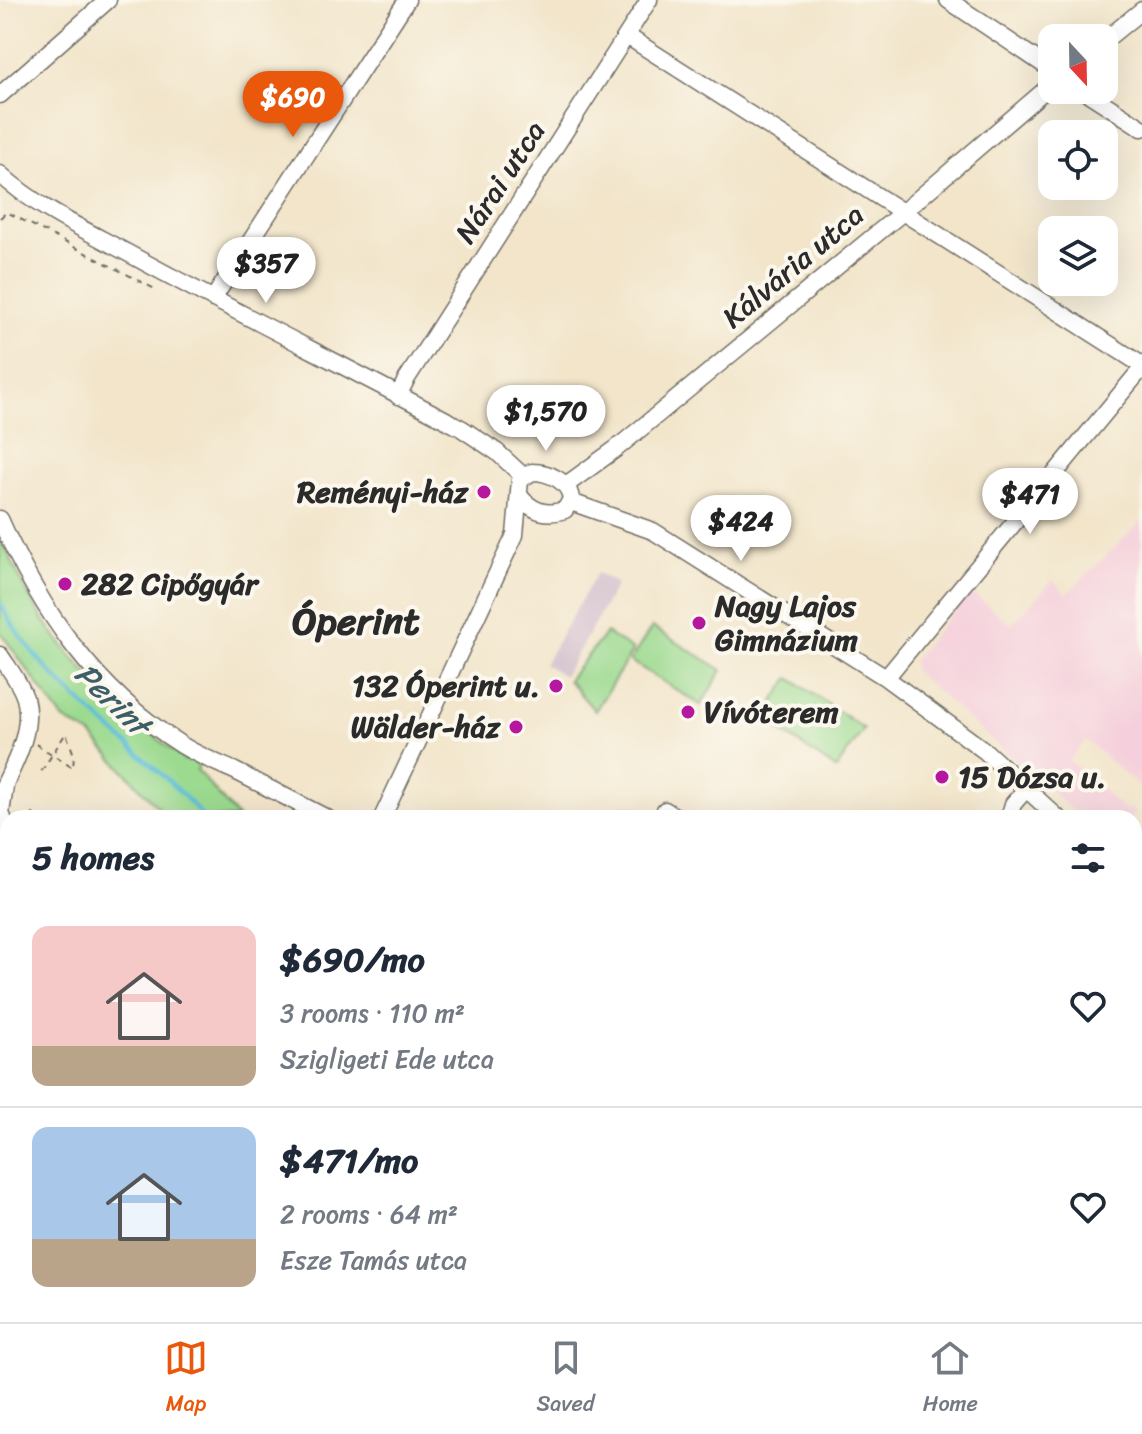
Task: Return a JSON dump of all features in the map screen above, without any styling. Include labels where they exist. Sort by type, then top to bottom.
[{"type":"street","points":[[0,95],[108,0]]},
{"type":"street","points":[[213,299],[407,0]]},
{"type":"street","name":"Nárai utca","points":[[398,396],[649,0]]},
{"type":"street","points":[[948,0],[1038,61]]},
{"type":"street","points":[[1118,30],[1142,10]]},
{"type":"street","points":[[627,36],[1142,367],[886,678]]},
{"type":"street","name":"Kálvária utca","points":[[566,485],[606,457],[903,212],[1038,96]]},
{"type":"street","points":[[1105,104],[1142,128]]},
{"type":"street","points":[[0,174],[45,208],[482,441],[523,476]]},
{"type":"street","points":[[386,810],[515,535],[528,521],[565,510],[571,502],[566,485],[550,475],[537,472],[523,476],[518,486],[515,535]]},
{"type":"street","points":[[519,495],[531,508],[546,514]]},
{"type":"street","points":[[571,502],[653,531],[886,678],[956,728],[1049,810]]},
{"type":"street","points":[[0,519],[37,595],[92,669],[146,719],[177,742],[283,810]]},
{"type":"street","points":[[0,655],[26,701],[28,730],[3,787],[1,810]]},
{"type":"street","points":[[1011,810],[1026,789]]},
{"type":"path","points":[[0,218],[3,211],[7,212],[155,289]]},
{"type":"path","points":[[28,730],[50,755],[73,768],[74,755],[66,733],[50,755],[41,772]]},
{"type":"shaded area","points":[[1142,521],[1142,789],[1086,740],[1069,760],[1125,810],[1072,810],[915,672],[912,662],[970,591],[1011,625],[1053,580],[1067,594]]},
{"type":"shaded area","points":[[597,573],[617,584],[564,676],[544,664]]},
{"type":"green space","points":[[0,535],[38,612],[60,642],[110,696],[147,730],[185,761],[189,758],[199,765],[197,770],[231,810],[161,810],[91,735],[63,719],[0,632]]},
{"type":"green space","points":[[652,627],[722,670],[701,705],[630,661]]},
{"type":"green space","points":[[606,633],[633,650],[595,711],[568,680]]},
{"type":"green space","points":[[790,678],[864,729],[836,769],[762,718]]},
{"type":"green space","points":[[628,807],[641,810],[612,810]]},
{"type":"waterway","name":"Perint","points":[[0,603],[42,663],[197,810]]},
{"type":"place","name":"Reményi-ház","points":[[484,492]]},
{"type":"place","name":"282 Cipőgyár","points":[[65,584]]},
{"type":"place","name":"Nagy Lajos Gimnázium","points":[[699,623]]},
{"type":"place","name":"132 Óperint u.","points":[[556,686]]},
{"type":"place","name":"Vívóterem","points":[[688,712]]},
{"type":"place","name":"Wälder-ház","points":[[516,727]]},
{"type":"place","name":"15 Dózsa u.","points":[[942,777]]},
{"type":"district","name":"Óperint","points":[[356,621]]}]
